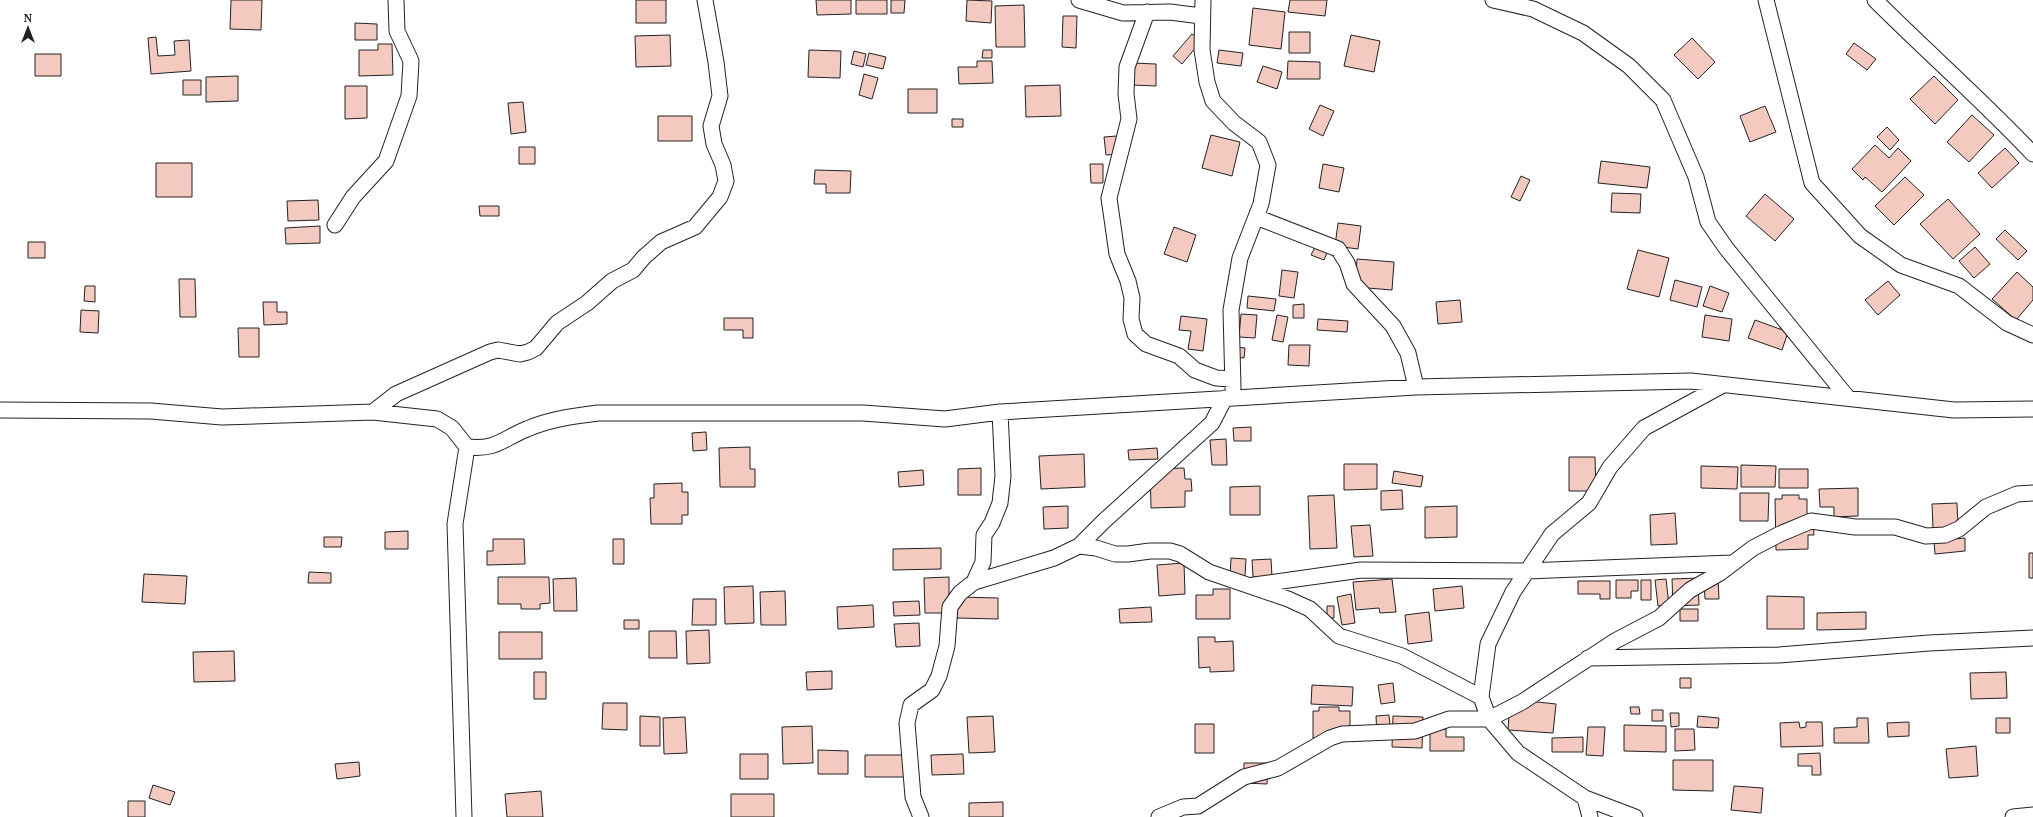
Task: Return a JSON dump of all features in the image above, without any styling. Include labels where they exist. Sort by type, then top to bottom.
[{"type":"street","points":[[335,225],[340,214],[353,197],[386,161],[409,96],[411,61],[397,31],[396,0]]},
{"type":"street","points":[[373,412],[396,394],[490,352],[498,350],[520,354],[536,348],[557,324],[587,303],[612,281],[633,270],[644,257],[661,242],[695,227],[706,216],[720,197],[726,182],[723,165],[714,144],[711,126],[720,96],[716,62],[704,0]]},
{"type":"street","points":[[1079,0],[1123,13],[1170,12],[1201,16]]},
{"type":"street","points":[[922,815],[913,797],[907,723],[912,705],[932,690],[939,676],[947,646],[950,607],[960,593],[974,582],[1054,558],[1079,546],[1104,521],[1212,423],[1230,398],[1233,379],[1231,310],[1240,258],[1261,204],[1268,165],[1259,142],[1234,123],[1213,101],[1207,82],[1202,50],[1201,16],[1203,0]]},
{"type":"street","points":[[1493,0],[1533,9],[1583,33],[1629,66],[1663,100],[1696,177],[1708,222],[1726,248],[1848,398]]},
{"type":"street","points":[[1766,0],[1812,183],[1860,236],[1901,265],[1959,286],[2007,323],[2033,335]]},
{"type":"street","points":[[1875,0],[1920,45],[1969,89],[2033,154]]},
{"type":"street","points":[[1147,12],[1127,67],[1126,94],[1129,119],[1109,198],[1117,254],[1128,281],[1132,298],[1131,319],[1134,334],[1146,344],[1179,356],[1194,370],[1216,378],[1233,379]]},
{"type":"street","points":[[1256,217],[1338,249],[1347,263],[1354,284],[1393,326],[1408,353],[1416,387]]},
{"type":"street","points":[[467,447],[482,448],[495,445],[526,429],[563,417],[598,413],[863,413],[945,419],[1000,412],[1121,406],[1416,387],[1691,381],[1954,410],[2033,409]]},
{"type":"street","points":[[1635,817],[1585,798],[1518,753],[1489,719],[1481,697],[1488,644],[1513,592],[1552,534],[1589,502],[1610,467],[1644,428],[1723,385]]},
{"type":"street","points":[[0,410],[151,411],[222,417],[373,412],[437,419],[452,428],[467,447],[455,524],[464,817]]},
{"type":"street","points":[[974,582],[982,562],[984,535],[992,523],[1000,503],[1003,476],[1000,412]]},
{"type":"street","points":[[1159,817],[1183,807],[1198,806],[1244,777],[1278,768],[1330,738],[1342,734],[1415,731],[1449,719],[1489,719],[1522,702],[1615,641],[1659,618],[1690,590],[1754,548],[1780,534],[1811,522],[1855,527],[1895,527],[1926,536],[1945,535],[1959,529],[1986,507],[2017,494],[2033,494]]},
{"type":"street","points":[[1079,546],[1096,548],[1115,554],[1150,551],[1170,551],[1180,554],[1209,572],[1251,585],[1310,609],[1339,636],[1402,656],[1481,697]]},
{"type":"street","points":[[1251,585],[1361,570],[1526,571],[1732,563]]},
{"type":"street","points":[[1587,658],[1778,655],[1929,643],[2033,638]]},
{"type":"street","points":[[1585,798],[1590,817]]},
{"type":"street","points":[[2014,817],[2033,815]]},
{"type":"building","points":[[231,0],[262,0],[261,30],[230,29]]},
{"type":"building","points":[[636,0],[666,0],[666,23],[636,23]]},
{"type":"building","points":[[816,0],[851,0],[851,14],[817,15]]},
{"type":"building","points":[[856,0],[887,0],[887,14],[856,14]]},
{"type":"building","points":[[891,0],[905,0],[904,13],[891,13]]},
{"type":"building","points":[[967,0],[992,1],[991,23],[966,21]]},
{"type":"building","points":[[1290,0],[1327,0],[1325,16],[1288,12]]},
{"type":"building","points":[[1024,5],[1025,47],[996,47],[995,6]]},
{"type":"building","points":[[1253,8],[1285,12],[1281,49],[1249,45]]},
{"type":"building","points":[[1063,16],[1077,16],[1076,48],[1062,47]]},
{"type":"building","points":[[355,23],[377,24],[377,40],[355,40]]},
{"type":"building","points":[[1289,32],[1310,32],[1310,53],[1289,53]]},
{"type":"building","points":[[1192,34],[1201,41],[1182,64],[1173,56]]},
{"type":"building","points":[[670,35],[671,66],[636,67],[635,36]]},
{"type":"building","points":[[1351,35],[1380,41],[1374,72],[1344,66]]},
{"type":"building","points":[[156,37],[158,56],[175,55],[174,41],[189,40],[191,71],[151,74],[148,38]]},
{"type":"building","points":[[1692,38],[1715,62],[1698,79],[1674,55]]},
{"type":"building","points":[[1854,43],[1876,59],[1867,70],[1846,54]]},
{"type":"building","points":[[378,44],[392,44],[393,75],[359,76],[359,50],[378,50]]},
{"type":"building","points":[[809,50],[841,51],[840,78],[808,77]]},
{"type":"building","points":[[983,50],[992,50],[992,58],[982,58]]},
{"type":"building","points":[[1219,50],[1243,53],[1241,66],[1217,63]]},
{"type":"building","points":[[854,51],[866,54],[863,67],[851,64]]},
{"type":"building","points":[[869,53],[886,57],[883,69],[866,65]]},
{"type":"building","points":[[35,54],[61,54],[61,76],[35,76]]},
{"type":"building","points":[[977,61],[992,61],[993,83],[959,84],[958,67],[977,67]]},
{"type":"building","points":[[1288,61],[1320,62],[1320,79],[1287,79]]},
{"type":"building","points":[[1132,63],[1156,64],[1156,86],[1132,85]]},
{"type":"building","points":[[1263,66],[1282,72],[1277,89],[1257,82]]},
{"type":"building","points":[[864,74],[878,78],[872,99],[859,95]]},
{"type":"building","points":[[238,76],[238,101],[206,102],[206,77]]},
{"type":"building","points":[[1934,76],[1958,100],[1935,124],[1910,99]]},
{"type":"building","points":[[183,80],[201,80],[201,95],[183,95]]},
{"type":"building","points":[[1060,85],[1061,116],[1026,117],[1025,86]]},
{"type":"building","points":[[345,86],[367,86],[367,118],[345,119]]},
{"type":"building","points":[[908,89],[937,89],[937,113],[908,113]]},
{"type":"building","points":[[523,102],[526,132],[511,134],[508,103]]},
{"type":"building","points":[[1320,105],[1334,111],[1323,136],[1309,129]]},
{"type":"building","points":[[1765,106],[1776,132],[1750,142],[1740,116]]},
{"type":"building","points":[[1972,115],[1994,135],[1969,162],[1947,142]]},
{"type":"building","points":[[658,116],[692,116],[692,141],[658,141]]},
{"type":"building","points":[[952,119],[963,119],[963,127],[952,127]]},
{"type":"building","points":[[1887,127],[1899,140],[1890,150],[1877,137]]},
{"type":"building","points":[[1211,135],[1240,142],[1232,176],[1202,168]]},
{"type":"building","points":[[1117,136],[1118,154],[1106,155],[1104,137]]},
{"type":"building","points":[[1875,145],[1889,158],[1898,148],[1911,161],[1882,192],[1865,177],[1863,180],[1852,169]]},
{"type":"building","points":[[519,147],[535,147],[535,164],[519,164]]},
{"type":"building","points":[[2005,148],[2019,163],[1992,188],[1978,173]]},
{"type":"building","points":[[1601,161],[1650,167],[1647,188],[1598,183]]},
{"type":"building","points":[[156,163],[192,163],[192,197],[156,197]]},
{"type":"building","points":[[1090,164],[1103,164],[1103,183],[1091,183]]},
{"type":"building","points":[[1323,164],[1344,168],[1339,192],[1319,188]]},
{"type":"building","points":[[815,170],[851,171],[850,193],[826,193],[826,184],[814,184]]},
{"type":"building","points":[[1521,176],[1530,180],[1520,201],[1511,197]]},
{"type":"building","points":[[1905,177],[1924,195],[1894,225],[1875,206]]},
{"type":"building","points":[[1612,193],[1641,194],[1640,213],[1611,212]]},
{"type":"building","points":[[1765,194],[1794,219],[1775,241],[1746,216]]},
{"type":"building","points":[[1948,199],[1980,234],[1953,259],[1920,224]]},
{"type":"building","points":[[318,200],[319,220],[288,221],[287,201]]},
{"type":"building","points":[[479,206],[499,206],[499,216],[480,216]]},
{"type":"building","points":[[1338,223],[1361,226],[1358,249],[1335,246]]},
{"type":"building","points":[[320,226],[320,243],[286,244],[285,228]]},
{"type":"building","points":[[1174,227],[1196,235],[1187,262],[1164,254]]},
{"type":"building","points":[[2005,230],[2027,251],[2018,260],[1996,239]]},
{"type":"building","points":[[28,242],[45,242],[45,258],[28,258]]},
{"type":"building","points":[[1317,243],[1329,248],[1324,260],[1311,255]]},
{"type":"building","points":[[1975,247],[1990,264],[1974,278],[1959,261]]},
{"type":"building","points":[[1638,250],[1669,258],[1659,297],[1627,289]]},
{"type":"building","points":[[1357,259],[1394,262],[1392,290],[1355,287]]},
{"type":"building","points":[[1282,270],[1298,272],[1294,298],[1279,296]]},
{"type":"building","points":[[2017,272],[2033,287],[2033,300],[2016,320],[1992,299]]},
{"type":"building","points":[[179,279],[195,279],[196,317],[180,317]]},
{"type":"building","points":[[1675,280],[1702,287],[1697,307],[1670,300]]},
{"type":"building","points":[[1888,281],[1900,295],[1878,315],[1865,300]]},
{"type":"building","points":[[85,286],[95,286],[95,302],[84,301]]},
{"type":"building","points":[[1710,286],[1729,293],[1722,312],[1703,306]]},
{"type":"building","points":[[1248,296],[1276,299],[1274,311],[1247,308]]},
{"type":"building","points":[[1460,300],[1462,322],[1438,324],[1436,302]]},
{"type":"building","points":[[263,302],[277,302],[277,312],[287,312],[287,324],[264,325]]},
{"type":"building","points":[[1304,304],[1304,318],[1293,318],[1293,305]]},
{"type":"building","points":[[81,310],[99,311],[98,333],[80,332]]},
{"type":"building","points":[[1241,314],[1257,315],[1255,338],[1239,337]]},
{"type":"building","points":[[1277,315],[1288,317],[1283,342],[1272,340]]},
{"type":"building","points":[[1705,315],[1732,319],[1729,341],[1702,337]]},
{"type":"building","points":[[1181,316],[1207,319],[1203,351],[1188,349],[1191,331],[1179,330]]},
{"type":"building","points":[[724,318],[753,318],[753,338],[743,338],[743,330],[724,330]]},
{"type":"building","points":[[1318,319],[1348,321],[1347,332],[1317,330]]},
{"type":"building","points":[[1755,320],[1788,332],[1782,350],[1748,338]]},
{"type":"building","points":[[238,328],[259,328],[259,357],[239,357]]},
{"type":"building","points":[[1289,345],[1310,345],[1309,366],[1288,365]]},
{"type":"building","points":[[1234,347],[1245,348],[1244,358],[1234,357]]},
{"type":"building","points":[[1251,427],[1251,441],[1234,441],[1233,428]]},
{"type":"building","points":[[706,432],[707,450],[693,451],[692,433]]},
{"type":"building","points":[[1226,439],[1227,465],[1212,465],[1210,440]]},
{"type":"building","points":[[750,447],[750,469],[755,469],[755,487],[720,487],[719,448]]},
{"type":"building","points":[[1157,448],[1158,459],[1129,460],[1128,450]]},
{"type":"building","points":[[1084,454],[1085,487],[1041,489],[1039,456]]},
{"type":"building","points":[[1569,457],[1595,457],[1596,491],[1569,491]]},
{"type":"building","points":[[1344,464],[1377,464],[1377,489],[1344,490]]},
{"type":"building","points":[[1741,465],[1776,466],[1775,487],[1741,487]]},
{"type":"building","points":[[1701,466],[1738,467],[1737,489],[1701,488]]},
{"type":"building","points":[[981,468],[981,495],[958,495],[958,469]]},
{"type":"building","points":[[1184,468],[1185,479],[1191,479],[1192,491],[1185,491],[1185,507],[1151,508],[1150,469]]},
{"type":"building","points":[[1779,469],[1808,469],[1808,488],[1779,488]]},
{"type":"building","points":[[923,470],[924,485],[899,487],[898,472]]},
{"type":"building","points":[[1394,471],[1423,476],[1421,487],[1392,483]]},
{"type":"building","points":[[682,483],[682,492],[688,492],[688,515],[682,515],[682,524],[651,524],[650,498],[654,498],[654,484]]},
{"type":"building","points":[[1260,486],[1260,515],[1230,515],[1230,487]]},
{"type":"building","points":[[1858,488],[1858,516],[1834,517],[1834,507],[1820,507],[1819,489]]},
{"type":"building","points":[[1402,490],[1403,509],[1381,510],[1381,491]]},
{"type":"building","points":[[1740,493],[1769,493],[1768,521],[1740,521]]},
{"type":"building","points":[[1334,495],[1337,548],[1310,549],[1308,496]]},
{"type":"building","points":[[1782,495],[1799,495],[1799,499],[1807,499],[1807,519],[1813,519],[1814,535],[1808,535],[1808,549],[1776,550],[1775,499],[1782,499]]},
{"type":"building","points":[[1957,503],[1958,527],[1933,528],[1932,504]]},
{"type":"building","points":[[1068,506],[1068,528],[1044,529],[1043,507]]},
{"type":"building","points":[[1457,506],[1457,537],[1425,538],[1425,507]]},
{"type":"building","points":[[1675,513],[1677,544],[1651,545],[1650,515]]},
{"type":"building","points":[[1370,525],[1373,556],[1354,557],[1351,526]]},
{"type":"building","points":[[408,531],[408,549],[385,549],[385,532]]},
{"type":"building","points":[[324,537],[342,537],[341,547],[324,547]]},
{"type":"building","points":[[1965,538],[1965,551],[1935,554],[1934,541]]},
{"type":"building","points":[[493,539],[524,539],[525,564],[487,565],[487,551],[493,551]]},
{"type":"building","points":[[613,539],[624,539],[624,564],[613,564]]},
{"type":"building","points":[[941,548],[941,569],[893,570],[893,549]]},
{"type":"building","points":[[2029,553],[2033,553],[2033,578],[2029,578]]},
{"type":"building","points":[[1231,558],[1246,559],[1245,576],[1230,576]]},
{"type":"building","points":[[1271,559],[1272,577],[1253,577],[1252,560]]},
{"type":"building","points":[[1184,563],[1185,594],[1159,596],[1157,565]]},
{"type":"building","points":[[309,572],[331,573],[331,583],[308,583]]},
{"type":"building","points":[[144,574],[187,576],[185,604],[142,602]]},
{"type":"building","points":[[498,577],[549,577],[550,603],[540,604],[540,609],[521,609],[521,604],[498,604]]},
{"type":"building","points":[[949,577],[949,613],[925,613],[924,578]]},
{"type":"building","points":[[576,578],[577,611],[554,611],[553,579]]},
{"type":"building","points":[[1698,578],[1699,605],[1673,606],[1672,579]]},
{"type":"building","points":[[1392,579],[1396,612],[1380,613],[1379,608],[1356,610],[1353,582]]},
{"type":"building","points":[[1666,579],[1669,605],[1658,606],[1655,580]]},
{"type":"building","points":[[1718,579],[1719,599],[1705,599],[1704,580]]},
{"type":"building","points":[[1616,580],[1638,580],[1638,591],[1631,591],[1631,598],[1616,598]]},
{"type":"building","points":[[1641,580],[1651,580],[1651,600],[1641,600]]},
{"type":"building","points":[[1578,581],[1610,581],[1610,599],[1600,599],[1600,594],[1578,594]]},
{"type":"building","points":[[753,586],[754,623],[725,624],[724,587]]},
{"type":"building","points":[[1462,586],[1464,608],[1435,611],[1433,589]]},
{"type":"building","points":[[1213,589],[1230,589],[1230,619],[1196,619],[1196,595],[1213,595]]},
{"type":"building","points":[[785,591],[786,625],[761,625],[760,592]]},
{"type":"building","points":[[1351,594],[1355,623],[1342,625],[1337,597]]},
{"type":"building","points":[[1767,596],[1804,597],[1804,629],[1767,629]]},
{"type":"building","points":[[957,597],[998,598],[998,619],[957,618]]},
{"type":"building","points":[[693,599],[716,599],[716,625],[692,625]]},
{"type":"building","points":[[919,601],[920,615],[894,616],[893,602]]},
{"type":"building","points":[[873,605],[874,627],[838,629],[837,607]]},
{"type":"building","points":[[1327,606],[1334,606],[1334,618],[1327,618]]},
{"type":"building","points":[[1151,607],[1152,622],[1120,623],[1119,609]]},
{"type":"building","points":[[1680,609],[1698,609],[1698,621],[1680,621]]},
{"type":"building","points":[[1429,612],[1432,641],[1408,644],[1405,615]]},
{"type":"building","points":[[1866,612],[1866,629],[1817,630],[1817,613]]},
{"type":"building","points":[[624,620],[639,620],[639,629],[624,629]]},
{"type":"building","points":[[919,623],[920,646],[896,647],[894,624]]},
{"type":"building","points":[[709,630],[710,663],[687,664],[686,631]]},
{"type":"building","points":[[649,631],[676,631],[677,658],[649,658]]},
{"type":"building","points":[[499,632],[542,632],[542,659],[499,659]]},
{"type":"building","points":[[1198,637],[1215,637],[1215,642],[1233,641],[1234,671],[1210,672],[1210,667],[1199,668]]},
{"type":"building","points":[[234,651],[235,681],[194,682],[193,652]]},
{"type":"building","points":[[832,671],[832,689],[807,690],[806,672]]},
{"type":"building","points":[[534,672],[546,672],[546,699],[534,699]]},
{"type":"building","points":[[2006,672],[2007,698],[1971,699],[1970,673]]},
{"type":"building","points":[[1680,678],[1691,678],[1691,688],[1680,688]]},
{"type":"building","points":[[1393,683],[1395,702],[1381,704],[1378,685]]},
{"type":"building","points":[[1312,685],[1353,687],[1352,706],[1311,704]]},
{"type":"building","points":[[1510,699],[1556,704],[1553,733],[1508,730]]},
{"type":"building","points":[[603,703],[627,703],[627,730],[602,729]]},
{"type":"building","points":[[1319,707],[1339,707],[1339,711],[1350,711],[1350,739],[1313,738],[1313,711],[1319,711]]},
{"type":"building","points":[[1630,707],[1639,707],[1640,714],[1631,714]]},
{"type":"building","points":[[1652,710],[1663,710],[1663,721],[1652,721]]},
{"type":"building","points":[[1670,713],[1679,713],[1679,726],[1671,727]]},
{"type":"building","points":[[1389,715],[1391,735],[1377,736],[1376,716]]},
{"type":"building","points":[[640,716],[660,717],[660,746],[640,746]]},
{"type":"building","points":[[993,716],[995,752],[969,753],[967,717]]},
{"type":"building","points":[[1393,716],[1423,717],[1422,748],[1392,747]]},
{"type":"building","points":[[1698,716],[1719,718],[1718,728],[1697,727]]},
{"type":"building","points":[[685,717],[687,753],[664,754],[663,718]]},
{"type":"building","points":[[1857,718],[1868,718],[1869,743],[1834,743],[1834,728],[1857,727]]},
{"type":"building","points":[[1996,718],[2010,718],[2010,733],[1996,733]]},
{"type":"building","points":[[1799,722],[1800,728],[1806,727],[1806,722],[1822,722],[1823,746],[1781,747],[1780,723]]},
{"type":"building","points":[[1909,722],[1909,736],[1888,737],[1887,723]]},
{"type":"building","points":[[1195,724],[1214,724],[1214,753],[1195,753]]},
{"type":"building","points":[[1624,725],[1666,726],[1666,752],[1624,751]]},
{"type":"building","points":[[812,726],[813,763],[783,764],[782,727]]},
{"type":"building","points":[[1588,727],[1605,727],[1603,756],[1586,755]]},
{"type":"building","points":[[1430,729],[1446,729],[1446,737],[1464,737],[1464,751],[1430,751]]},
{"type":"building","points":[[1675,729],[1694,729],[1695,750],[1675,751]]},
{"type":"building","points":[[1583,737],[1583,752],[1552,752],[1552,738]]},
{"type":"building","points":[[1976,746],[1978,776],[1949,778],[1946,749]]},
{"type":"building","points":[[818,750],[848,751],[848,774],[818,774]]},
{"type":"building","points":[[1820,753],[1821,775],[1812,775],[1812,766],[1798,766],[1798,754]]},
{"type":"building","points":[[740,754],[768,754],[768,779],[740,779]]},
{"type":"building","points":[[963,754],[964,774],[932,775],[931,755]]},
{"type":"building","points":[[865,755],[906,755],[905,777],[865,777]]},
{"type":"building","points":[[1673,760],[1713,760],[1713,791],[1673,790]]},
{"type":"building","points":[[359,762],[360,776],[337,779],[335,764]]},
{"type":"building","points":[[1244,763],[1268,763],[1267,784],[1244,783]]},
{"type":"building","points":[[153,785],[175,792],[170,805],[149,798]]},
{"type":"building","points":[[1734,786],[1763,788],[1761,813],[1731,810]]},
{"type":"building","points":[[541,791],[543,817],[507,817],[505,794]]},
{"type":"building","points":[[731,794],[774,794],[774,817],[731,817]]},
{"type":"building","points":[[128,801],[145,801],[145,817],[128,817]]},
{"type":"building","points":[[1003,802],[1003,817],[969,817],[969,803]]}]
